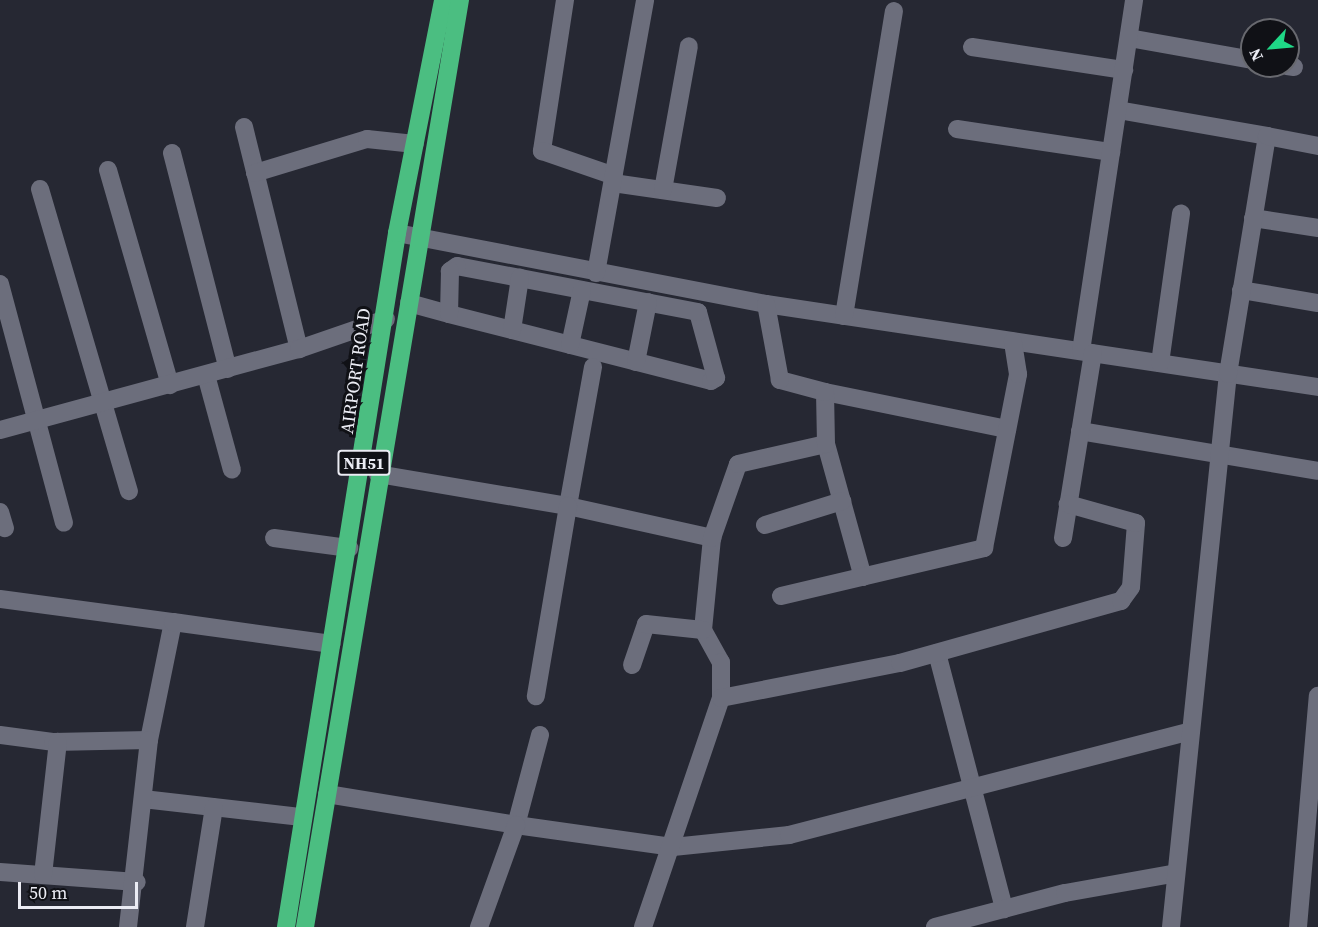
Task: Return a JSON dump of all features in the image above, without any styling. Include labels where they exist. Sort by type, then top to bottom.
[{"type":"highway","name":"AIRPORT ROAD","points":[[285,927],[386,319],[397,233],[443,0]]},
{"type":"highway","name":"NH51","points":[[305,927],[378,474],[421,237],[460,0]]},
{"type":"street","points":[[565,0],[542,151],[614,179],[663,190],[717,198]]},
{"type":"street","points":[[596,273],[645,0]]},
{"type":"street","points":[[1063,538],[1080,431],[1111,152],[1134,0]]},
{"type":"street","points":[[844,316],[894,11]]},
{"type":"street","points":[[1129,38],[1240,58]]},
{"type":"street","points":[[663,190],[689,46]]},
{"type":"street","points":[[972,47],[1124,70]]},
{"type":"street","points":[[1118,110],[1318,146]]},
{"type":"street","points":[[244,127],[299,349]]},
{"type":"street","points":[[957,129],[1111,152]]},
{"type":"street","points":[[1171,927],[1172,874],[1228,374],[1267,136]]},
{"type":"street","points":[[255,173],[367,139],[415,144]]},
{"type":"street","points":[[172,153],[228,369]]},
{"type":"street","points":[[108,170],[170,385]]},
{"type":"street","points":[[40,189],[129,491]]},
{"type":"street","points":[[1160,363],[1181,213]]},
{"type":"street","points":[[1252,218],[1318,228]]},
{"type":"street","points":[[397,233],[766,304],[1318,387]]},
{"type":"street","points":[[409,303],[449,314],[636,362],[716,378],[700,313],[454,266],[449,314]]},
{"type":"street","points":[[512,330],[520,278]]},
{"type":"street","points":[[0,284],[39,420],[64,523]]},
{"type":"street","points":[[570,345],[582,290]]},
{"type":"street","points":[[1241,290],[1318,303]]},
{"type":"street","points":[[636,362],[648,302]]},
{"type":"street","points":[[766,304],[780,380],[825,392],[1007,429]]},
{"type":"street","points":[[0,430],[299,349],[386,319]]},
{"type":"street","points":[[781,596],[984,548],[1017,374],[1013,341]]},
{"type":"street","points":[[536,696],[592,367]]},
{"type":"street","points":[[206,375],[232,470]]},
{"type":"street","points":[[825,392],[826,444],[863,577]]},
{"type":"street","points":[[1080,431],[1219,458],[1318,471]]},
{"type":"street","points":[[643,927],[673,847],[721,698],[721,662],[703,630],[712,538],[738,464],[826,444]]},
{"type":"street","points":[[378,474],[568,506],[712,538]]},
{"type":"street","points":[[765,525],[842,501]]},
{"type":"street","points":[[721,698],[937,653],[1126,598],[1137,527],[1134,520],[1068,504]]},
{"type":"street","points":[[274,538],[349,548]]},
{"type":"street","points":[[0,599],[331,644]]},
{"type":"street","points":[[128,927],[137,882],[149,740],[173,622]]},
{"type":"street","points":[[632,665],[639,631],[646,624],[703,630]]},
{"type":"street","points":[[937,653],[1004,909]]},
{"type":"street","points":[[1298,927],[1318,696]]},
{"type":"street","points":[[327,794],[516,825],[673,847],[789,835],[1188,732]]},
{"type":"street","points":[[0,735],[58,742],[149,740]]},
{"type":"street","points":[[479,927],[516,825],[540,735]]},
{"type":"street","points":[[43,875],[58,742]]},
{"type":"street","points":[[143,799],[302,817]]},
{"type":"street","points":[[195,927],[214,807]]},
{"type":"street","points":[[0,872],[137,882]]},
{"type":"street","points":[[934,927],[1004,909],[1172,874]]}]
